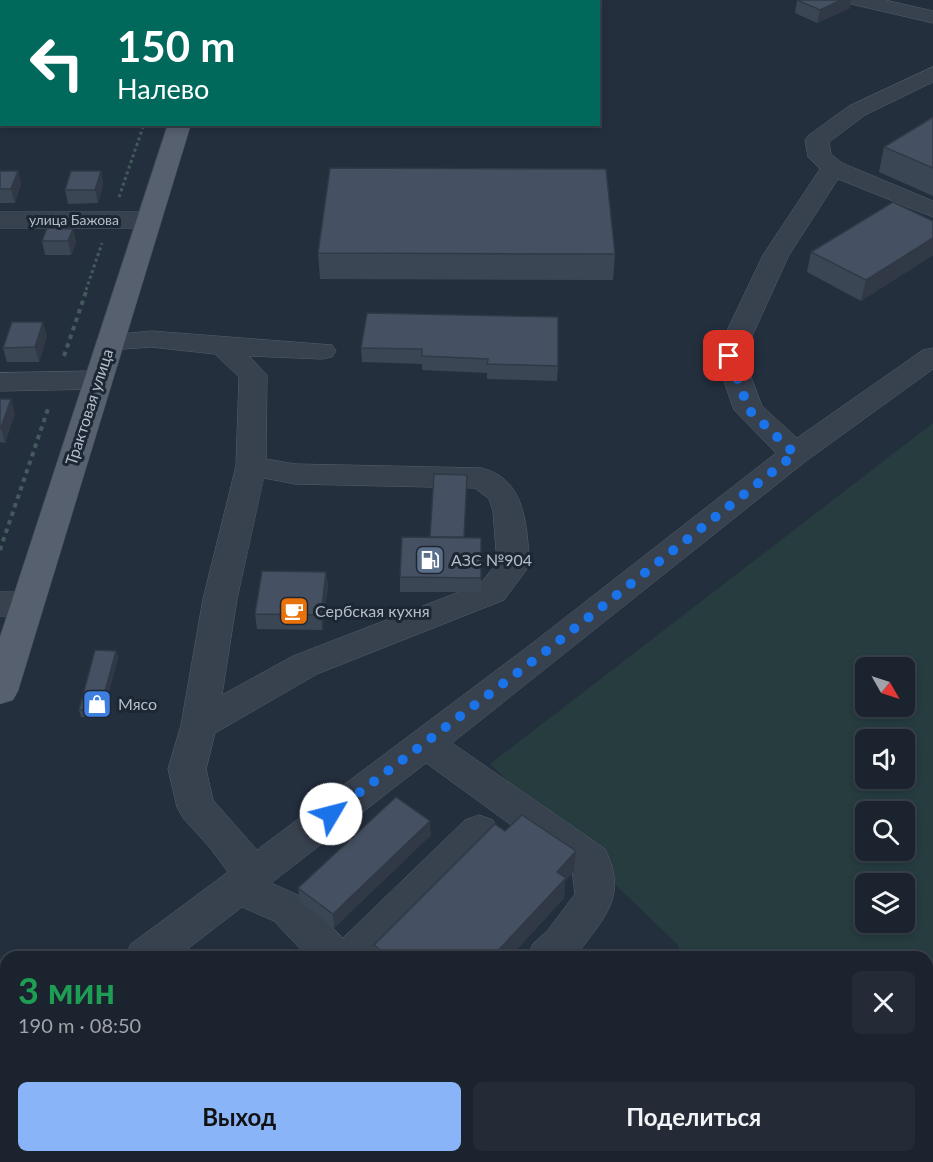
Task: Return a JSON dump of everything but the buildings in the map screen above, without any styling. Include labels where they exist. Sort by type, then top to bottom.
[{"type":"main road","name":"Трактовая улица","points":[[0,691],[13,604],[98,380],[179,126]]},
{"type":"street","points":[[858,0],[933,18]]},
{"type":"street","points":[[933,74],[858,111],[827,130],[817,140],[820,157],[833,168],[933,210]]},
{"type":"street","points":[[795,454],[749,410],[729,356],[776,255],[833,168]]},
{"type":"street","name":"улица Бажова","points":[[0,220],[149,220]]},
{"type":"street","points":[[110,342],[151,339],[223,346],[321,351]]},
{"type":"street","points":[[223,346],[253,375],[251,466],[220,599],[200,725],[187,769],[196,807],[225,838],[244,880],[288,909],[330,951]]},
{"type":"street","points":[[154,951],[546,651],[795,454],[933,356]]},
{"type":"street","points":[[0,382],[98,380]]},
{"type":"street","points":[[200,725],[305,665],[492,592],[514,565],[509,511],[502,494],[482,478],[295,474],[251,466]]},
{"type":"street","points":[[424,743],[591,861],[595,898],[554,951]]},
{"type":"street","points":[[357,951],[479,831]]},
{"type":"path","points":[[0,550],[46,417],[55,381],[82,307],[108,220],[115,208],[143,126]]},
{"type":"green space","points":[[933,423],[933,951],[680,951],[677,944],[490,764]]},
{"type":"place","name":"АЗС №904","points":[[430,560]]},
{"type":"place","name":"Сербская кухня","points":[[294,611]]},
{"type":"place","name":"Мясо","points":[[97,704]]},
{"type":"route","points":[[331,814],[546,651],[795,454],[749,410],[729,356]]}]
